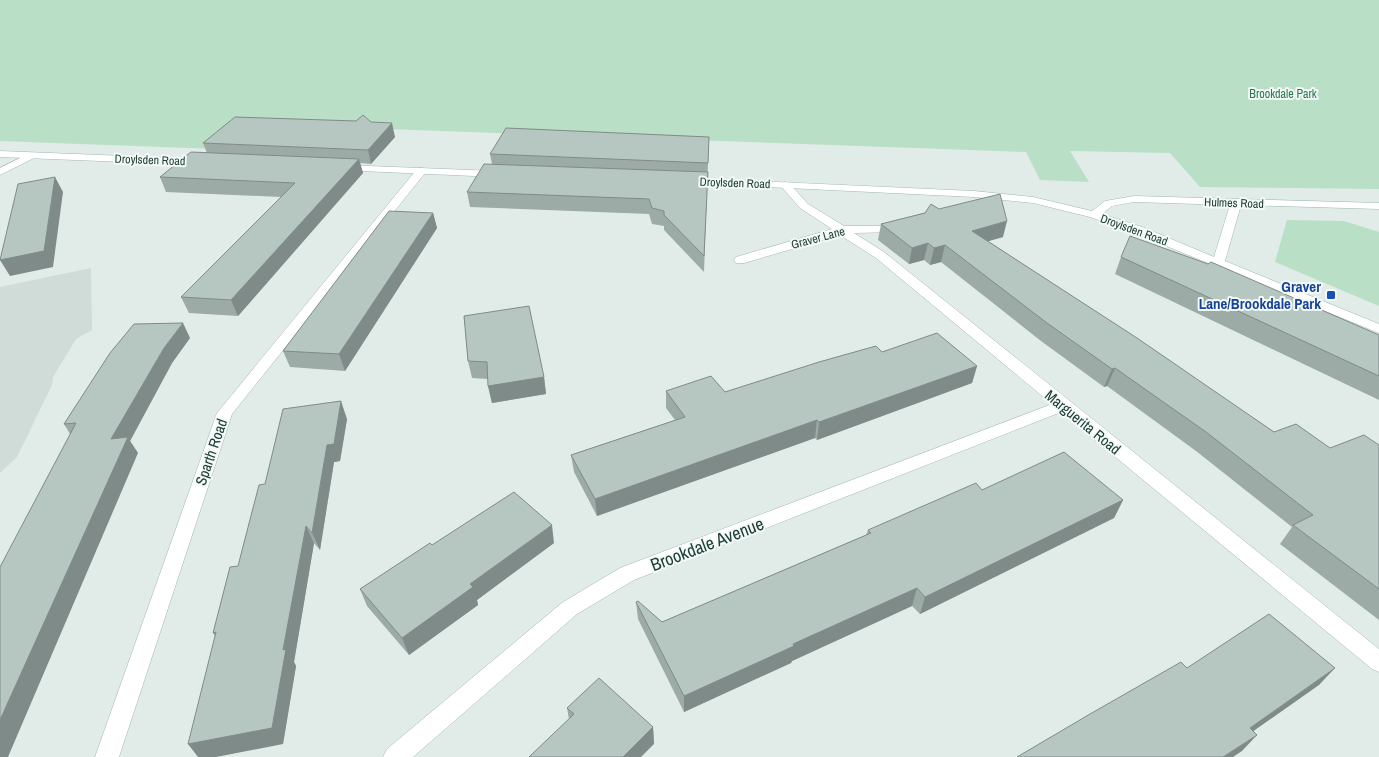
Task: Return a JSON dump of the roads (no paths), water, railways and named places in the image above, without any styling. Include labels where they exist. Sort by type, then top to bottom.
[{"type":"street","name":"Droylsden Road","points":[[0,154],[216,163]]},
{"type":"street","points":[[0,172],[30,156]]},
{"type":"street","points":[[333,168],[510,175]]},
{"type":"street","name":"Sparth Road","points":[[107,757],[224,413],[421,171]]},
{"type":"street","name":"Droylsden Road","points":[[677,181],[1011,196],[1094,215],[1141,231],[1218,263]]},
{"type":"street","name":"Marguerita Road","points":[[785,185],[804,206],[880,255],[1379,662]]},
{"type":"street","name":"Hulmes Road","points":[[1094,215],[1109,203],[1134,199],[1379,206]]},
{"type":"street","points":[[1236,203],[1218,263],[1379,329]]},
{"type":"street","name":"Graver Lane","points":[[740,260],[843,230],[898,228]]},
{"type":"street","name":"Brookdale Avenue","points":[[395,757],[570,608],[627,574],[1063,405]]},
{"type":"place","name":"Graver Lane/Brookdale Park","points":[[1331,295]]},
{"type":"park label","name":"Brookdale Park","points":[[1283,94]]}]
